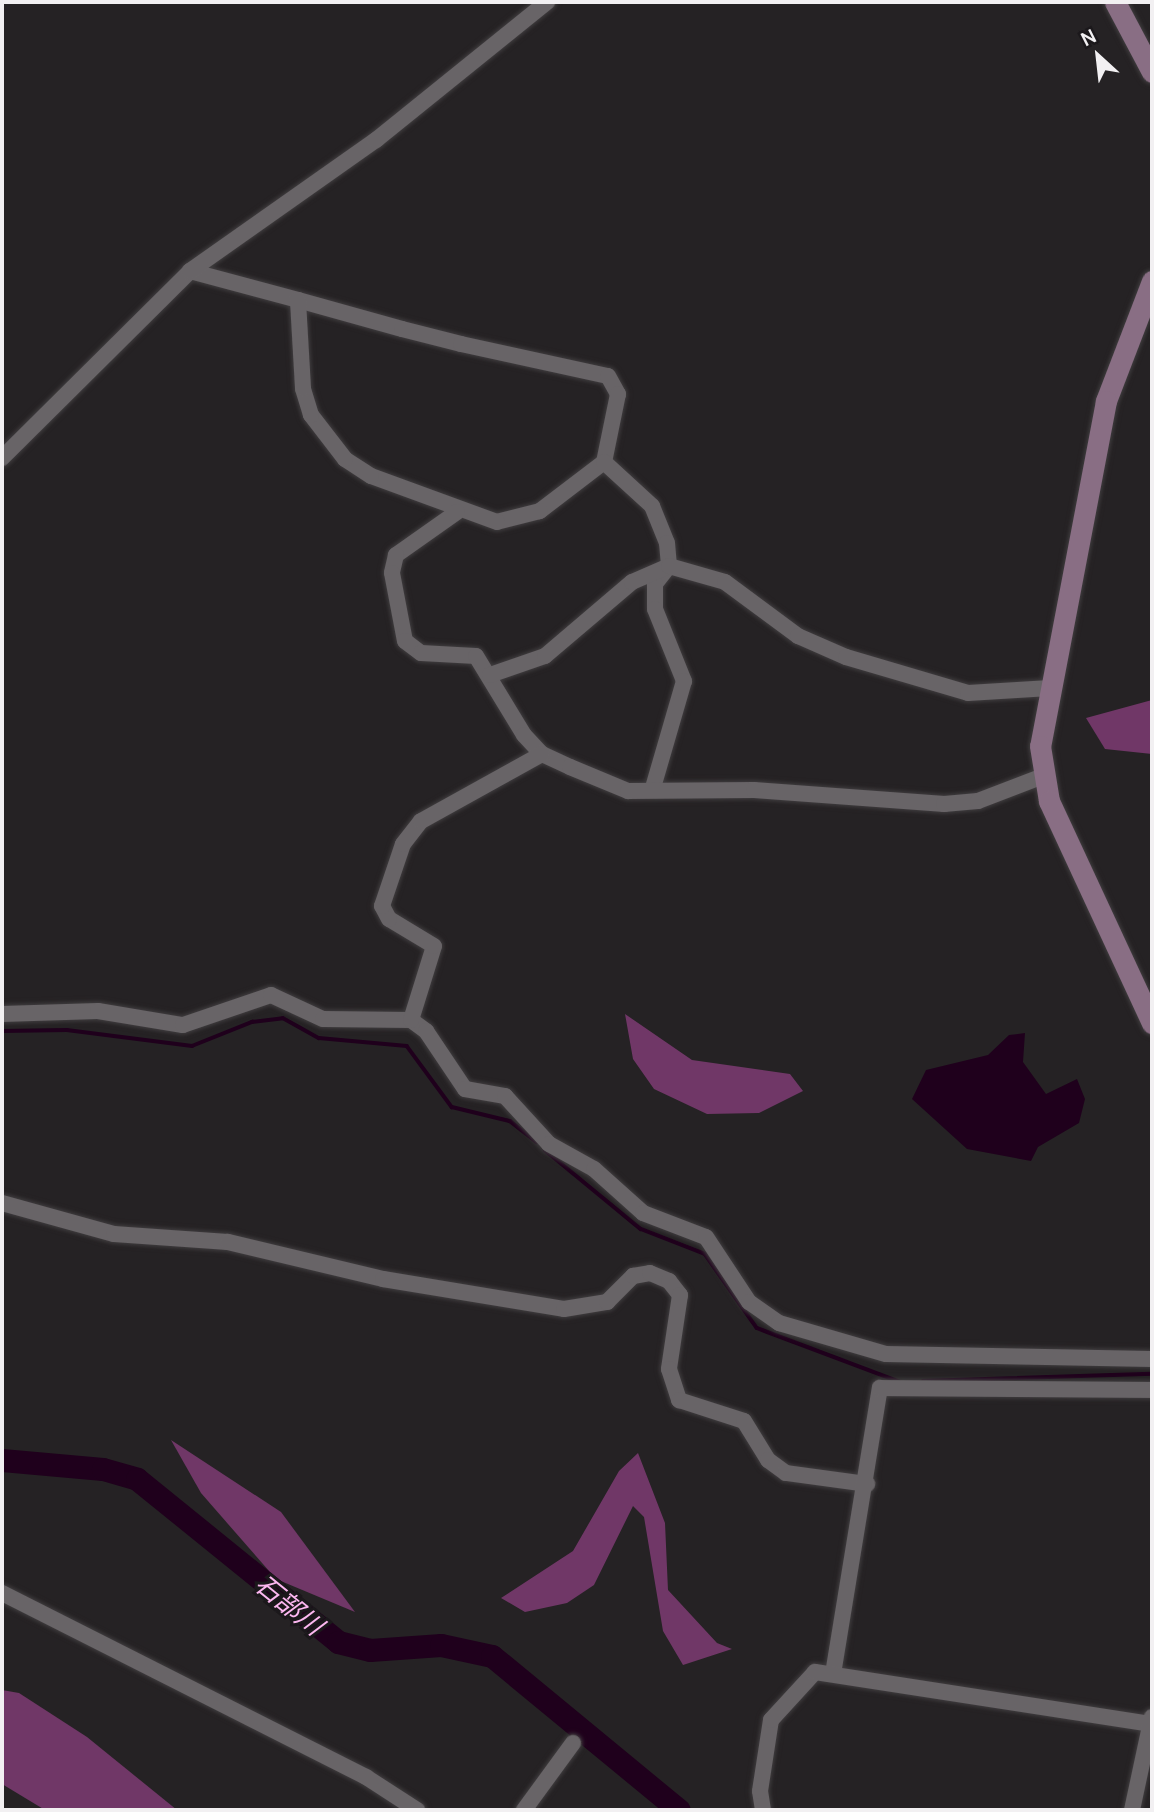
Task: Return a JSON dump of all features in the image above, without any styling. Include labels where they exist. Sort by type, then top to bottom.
[{"type":"street","points":[[2,458],[190,271],[376,140],[547,2]]},
{"type":"street","points":[[1115,2],[1152,72]]},
{"type":"street","points":[[190,271],[608,376],[618,394],[604,462],[531,515],[497,522],[457,512],[371,476],[345,459],[319,428],[303,388],[298,300]]},
{"type":"street","points":[[1152,281],[1106,401],[1050,688],[1041,776],[1152,1023]]},
{"type":"street","points":[[604,462],[657,513],[668,566],[655,584],[655,609],[684,681],[653,788]]},
{"type":"street","points":[[457,512],[396,555],[392,573],[402,633],[414,651],[477,656],[512,718],[542,754],[628,791],[653,788],[955,804],[1041,776]]},
{"type":"street","points":[[490,675],[552,652],[632,582],[668,566],[725,582],[798,636],[846,657],[968,693],[1050,688]]},
{"type":"street","points":[[411,1020],[434,946],[389,919],[382,906],[404,844],[421,821],[542,754]]},
{"type":"street","points":[[2,1014],[98,1011],[183,1025],[271,995],[323,1019],[411,1020],[426,1031],[465,1089],[505,1096],[549,1144],[594,1169],[643,1213],[706,1237],[749,1302],[779,1324],[886,1354],[1152,1359]]},
{"type":"street","points":[[2,1203],[114,1234],[228,1242],[383,1279],[564,1310],[607,1302],[633,1276],[650,1273],[669,1280],[680,1295],[669,1369],[679,1400],[744,1421],[768,1460],[786,1473],[867,1484]]},
{"type":"street","points":[[834,1674],[867,1484],[877,1393],[883,1387],[1152,1390]]},
{"type":"street","points":[[2,1593],[366,1777],[417,1810]]},
{"type":"street","points":[[763,1810],[760,1791],[771,1720],[812,1675],[834,1674],[1151,1722],[1132,1810]]},
{"type":"street","points":[[524,1810],[573,1743]]},
{"type":"shaded area","points":[[1152,700],[1152,754],[1105,749],[1086,718]]},
{"type":"shaded area","points":[[625,1014],[692,1060],[790,1074],[803,1091],[759,1113],[707,1114],[654,1089],[633,1059]]},
{"type":"shaded area","points":[[1025,1033],[1023,1062],[1046,1094],[1077,1079],[1085,1099],[1079,1123],[1038,1147],[1031,1161],[967,1149],[912,1099],[926,1070],[988,1055],[1009,1035]]},
{"type":"shaded area","points":[[171,1440],[281,1512],[355,1612],[276,1579],[201,1493]]},
{"type":"shaded area","points":[[638,1453],[665,1523],[668,1590],[717,1643],[732,1649],[683,1665],[663,1631],[644,1517],[633,1506],[594,1585],[567,1603],[525,1612],[501,1598],[573,1551],[619,1471]]},
{"type":"shaded area","points":[[2,1690],[19,1693],[87,1737],[177,1810],[45,1810],[2,1784]]},
{"type":"waterway","points":[[2,1031],[67,1030],[192,1046],[252,1022],[283,1018],[319,1038],[407,1046],[452,1107],[510,1121],[537,1142]]},
{"type":"waterway","points":[[545,1150],[641,1229],[705,1254],[757,1328],[898,1381]]},
{"type":"waterway","points":[[923,1381],[1152,1374]]},
{"type":"waterway","name":"石部川","points":[[2,1460],[103,1469],[137,1479],[338,1642],[370,1650],[441,1645],[492,1656],[679,1810]]}]
